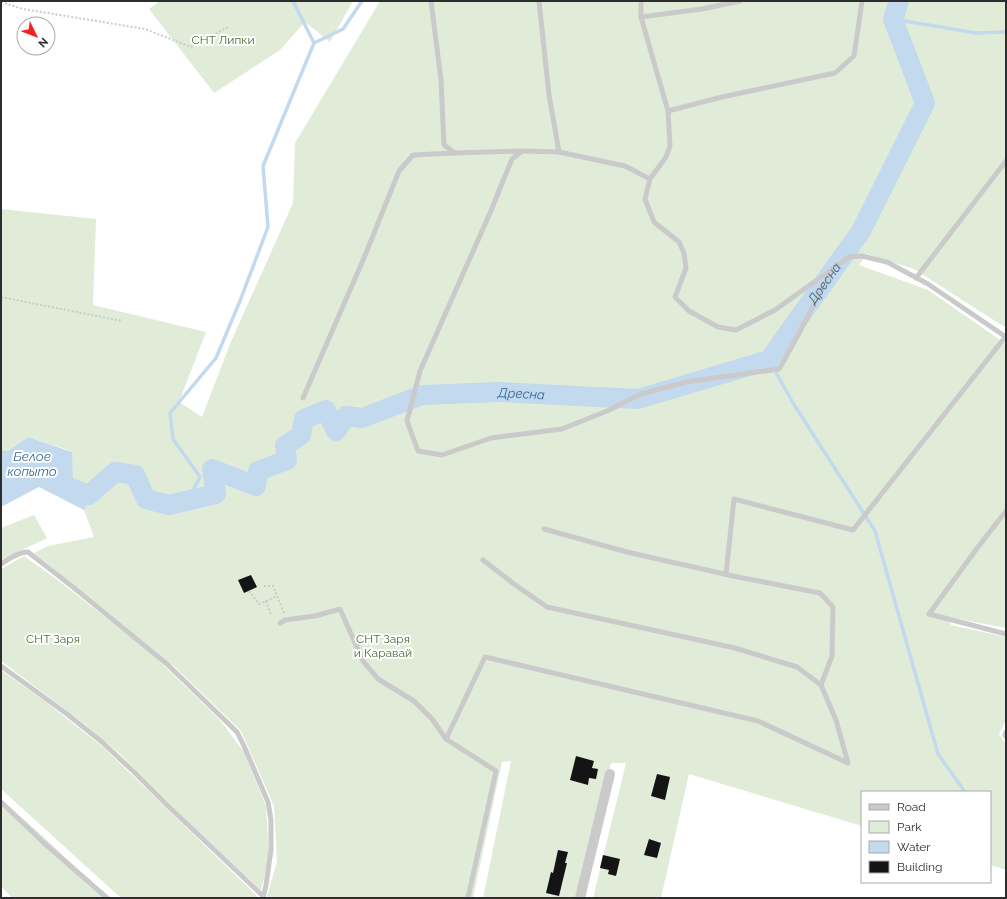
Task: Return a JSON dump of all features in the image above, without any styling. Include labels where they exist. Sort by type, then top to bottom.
[{"type":"street","points":[[580,898],[610,774]]},
{"type":"lane","points":[[431,1],[441,80],[444,145],[455,153]]},
{"type":"lane","points":[[539,1],[549,95],[559,152]]},
{"type":"lane","points":[[641,1],[642,17],[668,111],[670,146],[666,157],[650,179],[645,199],[654,222],[679,242],[684,253],[686,268],[675,297],[689,311],[718,328],[736,330],[786,303],[849,257],[862,256],[887,262],[916,278],[1006,337],[853,530],[734,499],[726,574]]},
{"type":"lane","points":[[642,17],[702,9],[740,1]]},
{"type":"lane","points":[[668,111],[722,97],[835,74],[854,56],[862,1]]},
{"type":"lane","points":[[522,151],[512,159],[490,213],[420,371],[407,421],[418,451],[442,455],[491,438],[562,429],[607,411],[641,394],[686,382],[779,369],[834,267]]},
{"type":"lane","points":[[303,398],[364,258],[399,171],[413,156],[522,151],[559,152],[625,166],[650,179]]},
{"type":"lane","points":[[916,278],[1006,162]]},
{"type":"lane","points":[[1006,511],[929,614],[1006,634]]},
{"type":"lane","points":[[544,528],[627,552],[820,593],[833,607],[832,656],[821,685]]},
{"type":"lane","points":[[1,564],[23,552],[28,552],[73,586],[167,664],[237,732],[268,802],[271,820],[272,850],[263,897],[102,742],[67,714],[1,666]]},
{"type":"lane","points":[[446,739],[485,657],[758,721],[848,763],[836,720],[821,685],[797,666],[735,648],[547,607],[483,560]]},
{"type":"lane","points":[[280,623],[285,620],[315,616],[340,609],[363,661],[378,679],[414,701],[432,719],[446,739],[496,771],[468,898]]},
{"type":"lane","points":[[1006,732],[1006,737]]},
{"type":"lane","points":[[1,802],[43,842],[107,898]]},
{"type":"path","points":[[1,2],[23,9],[145,28],[191,46],[228,27]]},
{"type":"path","points":[[1,297],[122,321]]},
{"type":"path","points":[[264,586],[273,586],[284,613],[287,612]]},
{"type":"path","points":[[249,591],[259,604],[277,596]]},
{"type":"path","points":[[266,601],[271,615]]},
{"type":"green space","name":"СНТ Липки","points":[[160,1],[353,1],[330,42],[305,22],[280,50],[214,93],[149,9]]},
{"type":"green space","name":"СНТ Заря и Каравай","points":[[380,1],[1006,1],[1006,328],[914,269],[867,254],[859,265],[928,290],[1006,344],[1006,628],[948,617],[951,625],[1006,637],[1006,720],[999,734],[1006,744],[1006,870],[991,865],[991,791],[861,791],[861,826],[689,774],[661,898],[593,898],[626,763],[611,763],[579,898],[483,898],[511,761],[502,762],[473,898],[268,898],[267,896],[277,862],[274,806],[241,731],[176,668],[34,553],[48,546],[94,537],[84,510],[97,490],[73,480],[71,451],[28,437],[1,456],[1,209],[96,219],[93,305],[206,332],[179,402],[202,417],[230,344],[293,203],[295,143]]},
{"type":"green space","points":[[34,515],[47,538],[1,560],[1,528]]},
{"type":"green space","name":"СНТ Заря","points":[[24,556],[59,581],[151,653],[220,720],[244,752],[266,806],[269,858],[261,890],[185,819],[120,754],[86,725],[1,661],[1,569]]},
{"type":"green space","name":"СНТ Заря","points":[[1,670],[43,700],[103,747],[259,898],[121,898],[1,789]]},
{"type":"green space","points":[[1,801],[42,836],[108,898],[12,898],[1,886]]},
{"type":"water","name":"Белое копыто","points":[[28,437],[72,452],[73,480],[97,490],[84,510],[39,487],[1,507],[1,456]]},
{"type":"building","points":[[251,575],[257,587],[244,593],[238,580]]},
{"type":"building","points":[[576,756],[594,761],[592,768],[598,769],[596,779],[589,778],[588,785],[570,780]]},
{"type":"building","points":[[657,774],[670,777],[665,800],[651,796]]},
{"type":"building","points":[[649,839],[661,843],[657,858],[644,855]]},
{"type":"building","points":[[558,850],[568,852],[565,863],[567,863],[559,896],[546,893],[551,872],[553,873]]},
{"type":"building","points":[[603,855],[620,859],[616,876],[608,874],[609,870],[600,868]]},
{"type":"waterway","points":[[188,500],[200,477],[173,439],[170,413],[216,358],[240,301],[268,227],[263,166],[314,43],[293,1]]},
{"type":"waterway","points":[[314,43],[343,29],[362,1]]},
{"type":"waterway","name":"Дресна","points":[[71,488],[89,495],[115,472],[135,475],[146,499],[169,505],[216,494],[212,469],[256,486],[258,471],[287,460],[285,446],[301,435],[304,419],[326,410],[336,431],[346,416],[362,418],[422,395],[499,392],[638,399],[769,360],[861,231],[925,103],[893,19],[899,1]]},
{"type":"waterway","points":[[893,19],[976,33],[1006,32]]},
{"type":"waterway","points":[[769,360],[793,403],[875,531],[938,754],[964,791]]},
{"type":"waterway","points":[[1,452],[10,453]]}]
